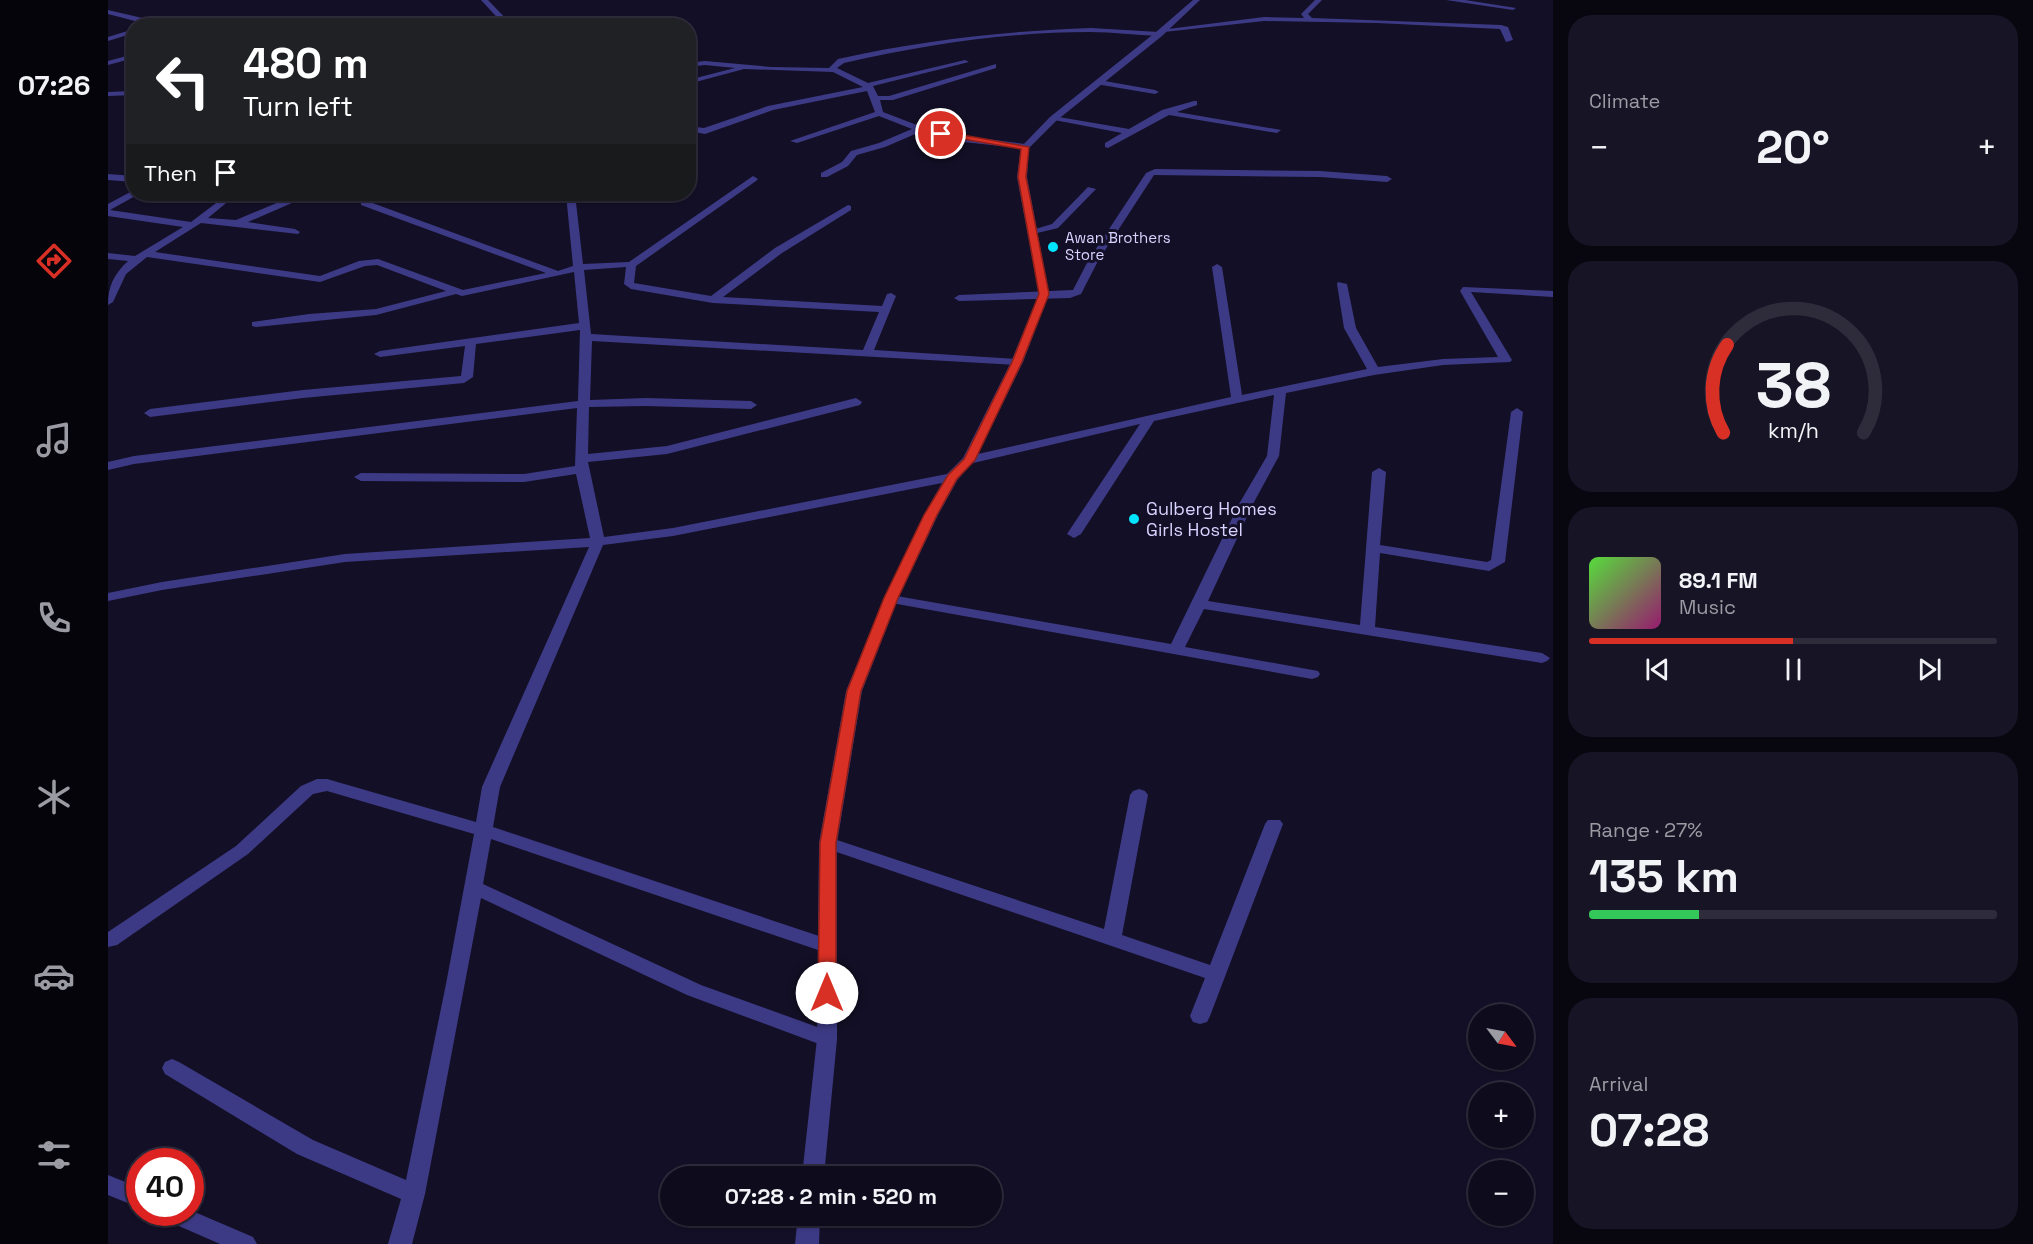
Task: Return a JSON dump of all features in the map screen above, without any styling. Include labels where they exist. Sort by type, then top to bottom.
[{"type":"street","points":[[484,0],[502,18]]},
{"type":"street","points":[[814,1166],[827,1039],[828,843],[854,691],[891,598],[952,477],[969,460],[1017,362],[1044,294],[1022,177],[1025,147],[1053,119],[1162,32],[1197,0]]},
{"type":"street","points":[[1309,19],[1304,14],[1319,0]]},
{"type":"street","points":[[1449,0],[1513,8]]},
{"type":"street","points":[[111,14],[129,18]]},
{"type":"street","points":[[834,70],[833,67],[841,61],[914,45],[1056,31],[1162,32],[1264,19],[1501,27],[1505,29],[1509,40]]},
{"type":"street","points":[[108,39],[126,33]]},
{"type":"street","points":[[108,63],[126,58]]},
{"type":"street","points":[[696,130],[705,131],[771,108],[965,62]]},
{"type":"street","points":[[696,64],[834,70],[869,86],[877,98],[879,113]]},
{"type":"street","points":[[877,98],[890,98],[993,66]]},
{"type":"street","points":[[696,80],[746,67]]},
{"type":"street","points":[[1099,82],[1155,92]]},
{"type":"street","points":[[108,93],[126,93]]},
{"type":"street","points":[[1108,145],[1165,112],[1194,103]]},
{"type":"street","points":[[1165,112],[1277,130]]},
{"type":"street","points":[[794,141],[879,113],[919,129],[964,139],[1025,147]]},
{"type":"street","points":[[1053,119],[1130,132]]},
{"type":"street","points":[[824,176],[845,164],[854,153],[882,145],[919,129]]},
{"type":"street","points":[[959,297],[1070,295],[1077,292],[1096,254],[1135,202],[1151,173],[1320,174],[1387,179]]},
{"type":"street","points":[[110,175],[126,178]]},
{"type":"street","points":[[256,324],[320,315],[376,312],[453,292],[469,293],[558,274],[579,267],[631,265],[753,179]]},
{"type":"street","points":[[1032,233],[1055,226],[1090,189]]},
{"type":"street","points":[[108,208],[126,198]]},
{"type":"street","points":[[109,296],[121,273],[141,256],[195,222],[223,201]]},
{"type":"street","points":[[237,223],[289,201]]},
{"type":"street","points":[[400,1244],[414,1194],[490,786],[598,542],[581,464],[586,332],[571,201]]},
{"type":"street","points":[[364,203],[558,274]]},
{"type":"street","points":[[713,300],[742,274],[780,248],[848,208]]},
{"type":"street","points":[[108,213],[195,222],[237,223],[295,232]]},
{"type":"street","points":[[108,256],[141,256],[320,279],[364,262],[378,262],[453,292]]},
{"type":"street","points":[[631,265],[629,284],[632,286],[713,300],[886,309]]},
{"type":"street","points":[[1217,267],[1237,400]]},
{"type":"street","points":[[1342,284],[1350,328],[1374,371]]},
{"type":"street","points":[[969,460],[1150,418],[1374,371],[1443,363],[1506,360],[1465,291],[1467,289],[1553,294]]},
{"type":"street","points":[[867,353],[891,296]]},
{"type":"street","points":[[380,354],[471,342],[586,332],[1017,362]]},
{"type":"street","points":[[150,413],[303,394],[458,381],[467,377],[471,342]]},
{"type":"street","points":[[1176,649],[1246,504],[1273,456],[1280,391]]},
{"type":"street","points":[[108,466],[134,460],[582,404],[646,402],[751,405]]},
{"type":"street","points":[[362,477],[524,478],[581,464],[667,450],[856,402]]},
{"type":"street","points":[[1373,549],[1489,567],[1498,562],[1517,412]]},
{"type":"street","points":[[1074,534],[1150,418]]},
{"type":"street","points":[[1367,630],[1379,472]]},
{"type":"street","points":[[108,597],[162,586],[345,558],[598,542],[673,532],[952,477]]},
{"type":"street","points":[[891,598],[1312,674]]},
{"type":"street","points":[[1199,604],[1542,658]]},
{"type":"street","points":[[110,940],[242,850],[307,790],[317,785],[327,785],[483,830],[826,946]]},
{"type":"street","points":[[1112,939],[1139,795]]},
{"type":"street","points":[[1200,1016],[1274,824]]},
{"type":"street","points":[[828,843],[1215,974]]},
{"type":"street","points":[[473,887],[694,990],[827,1039]]},
{"type":"street","points":[[172,1068],[304,1147],[414,1194]]},
{"type":"street","points":[[108,1185],[126,1192]]},
{"type":"street","points":[[203,1226],[245,1244]]},
{"type":"street","points":[[807,1244],[808,1226]]},
{"type":"place","name":"Awan Brothers Store","points":[[1053,247]]},
{"type":"place","name":"Gulberg Homes Girls Hostel","points":[[1134,519]]},
{"type":"route","points":[[827,993],[828,843],[854,691],[891,598],[952,477],[969,460],[1017,362],[1044,294],[1022,177],[1025,147],[941,134]]}]
